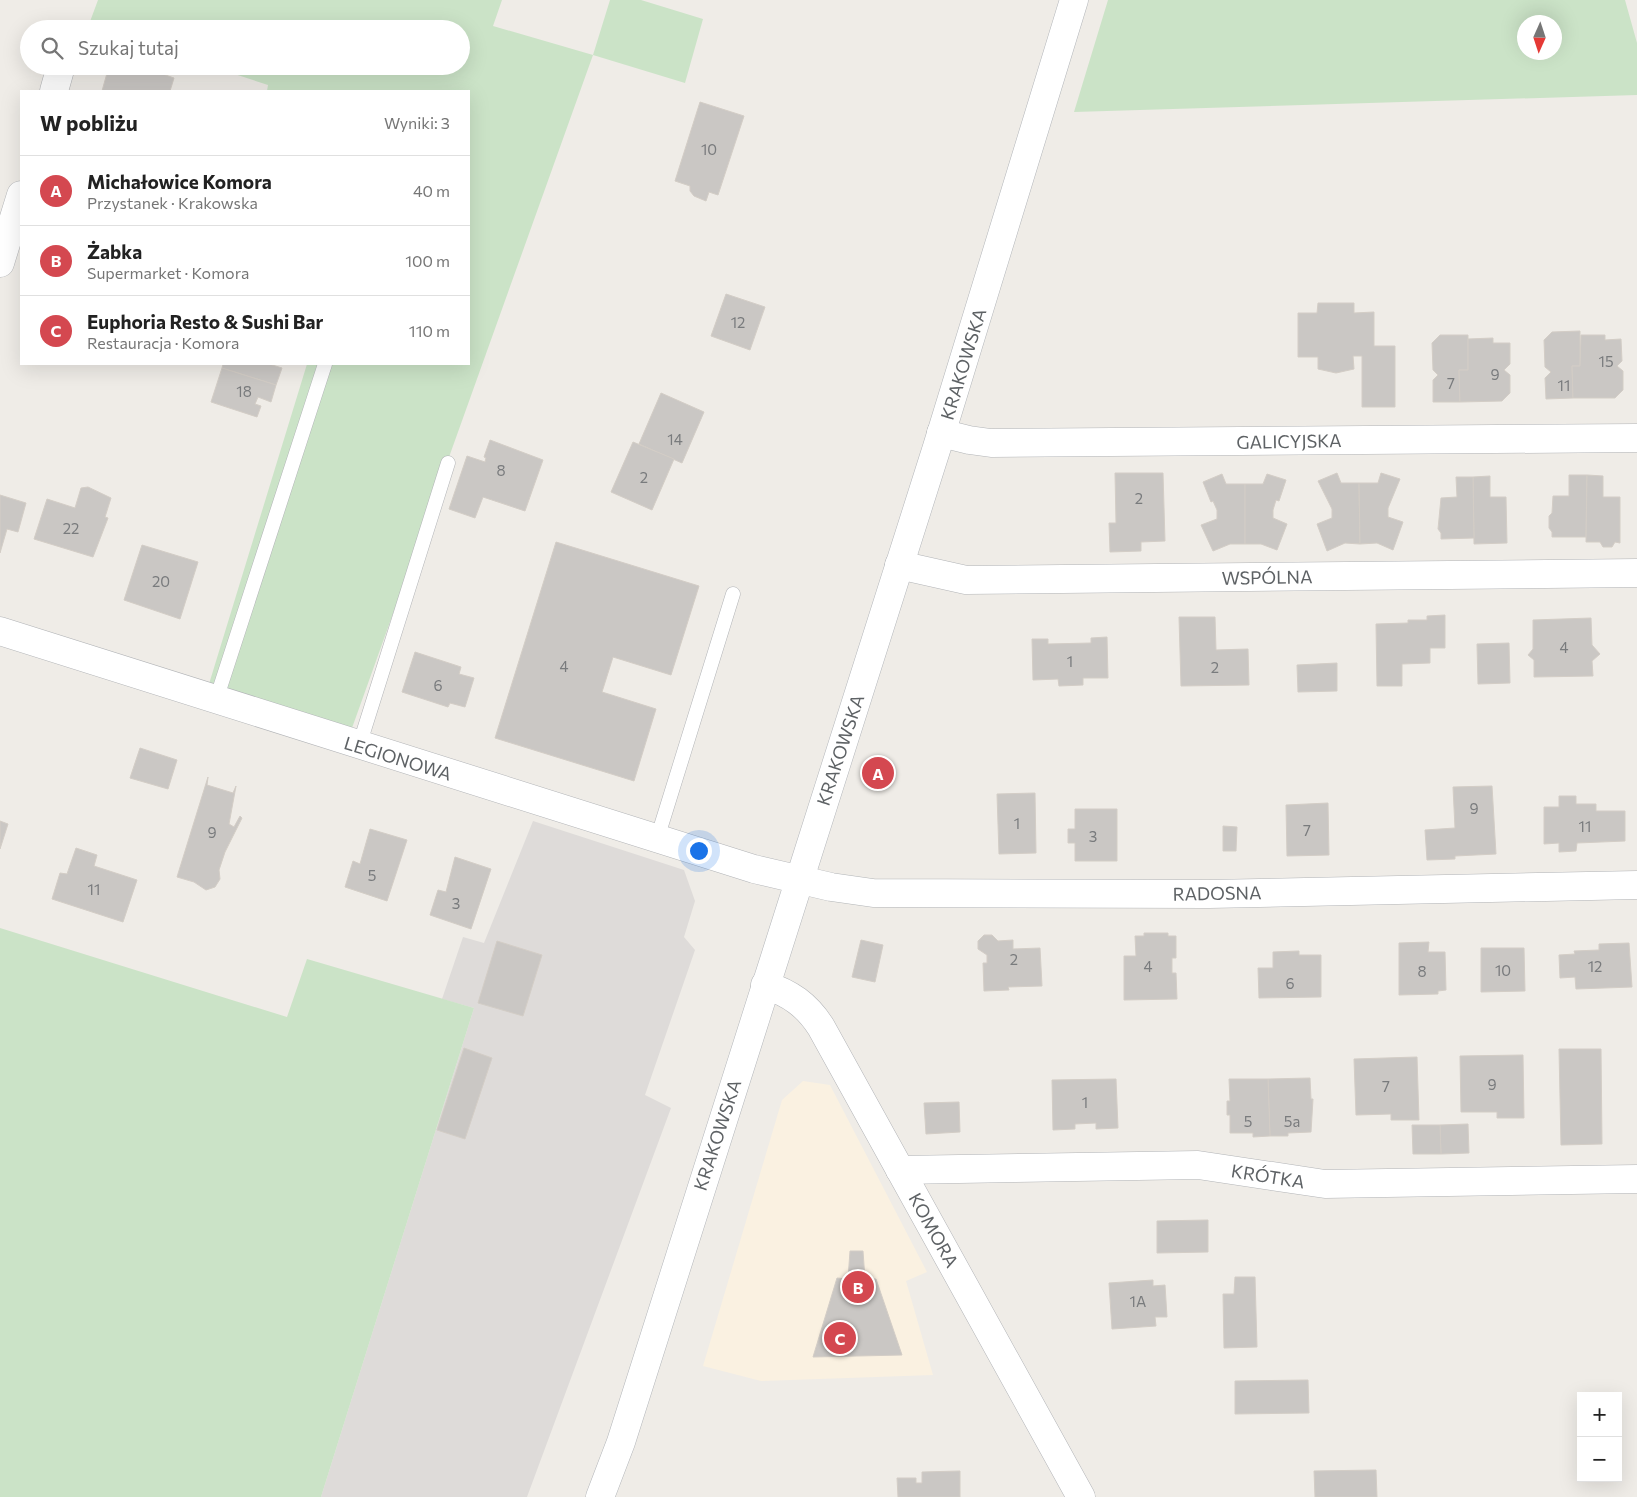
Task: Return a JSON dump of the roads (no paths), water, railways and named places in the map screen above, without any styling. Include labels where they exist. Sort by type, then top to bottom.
[{"type":"street","name":"KRAKOWSKA","points":[[600,1497],[621,1442],[941,433],[1074,0]]},
{"type":"street","points":[[54,90],[58,75]]},
{"type":"street","points":[[0,263],[20,198]]},
{"type":"street","name":"GALICYJSKA","points":[[941,433],[969,440],[991,442],[1637,438]]},
{"type":"street","name":"WSPÓLNA","points":[[899,565],[966,580],[1637,574]]},
{"type":"street","name":"LEGIONOWA","points":[[0,631],[657,839],[754,869],[798,879]]},
{"type":"street","name":"RADOSNA","points":[[798,879],[873,893],[1209,894],[1637,885]]},
{"type":"street","name":"KOMORA","points":[[765,985],[792,996],[812,1014],[834,1049],[1081,1497]]},
{"type":"street","name":"KRÓTKA","points":[[900,1170],[1198,1165],[1325,1184],[1637,1179]]},
{"type":"lane","points":[[216,700],[324,365]]},
{"type":"lane","points":[[359,746],[448,463]]},
{"type":"lane","points":[[657,839],[733,594]]},
{"type":"place","name":"Michałowice Komora","points":[[878,773]]},
{"type":"place","name":"Żabka","points":[[858,1287]]},
{"type":"place","name":"Euphoria Resto & Sushi Bar","points":[[840,1338]]}]
